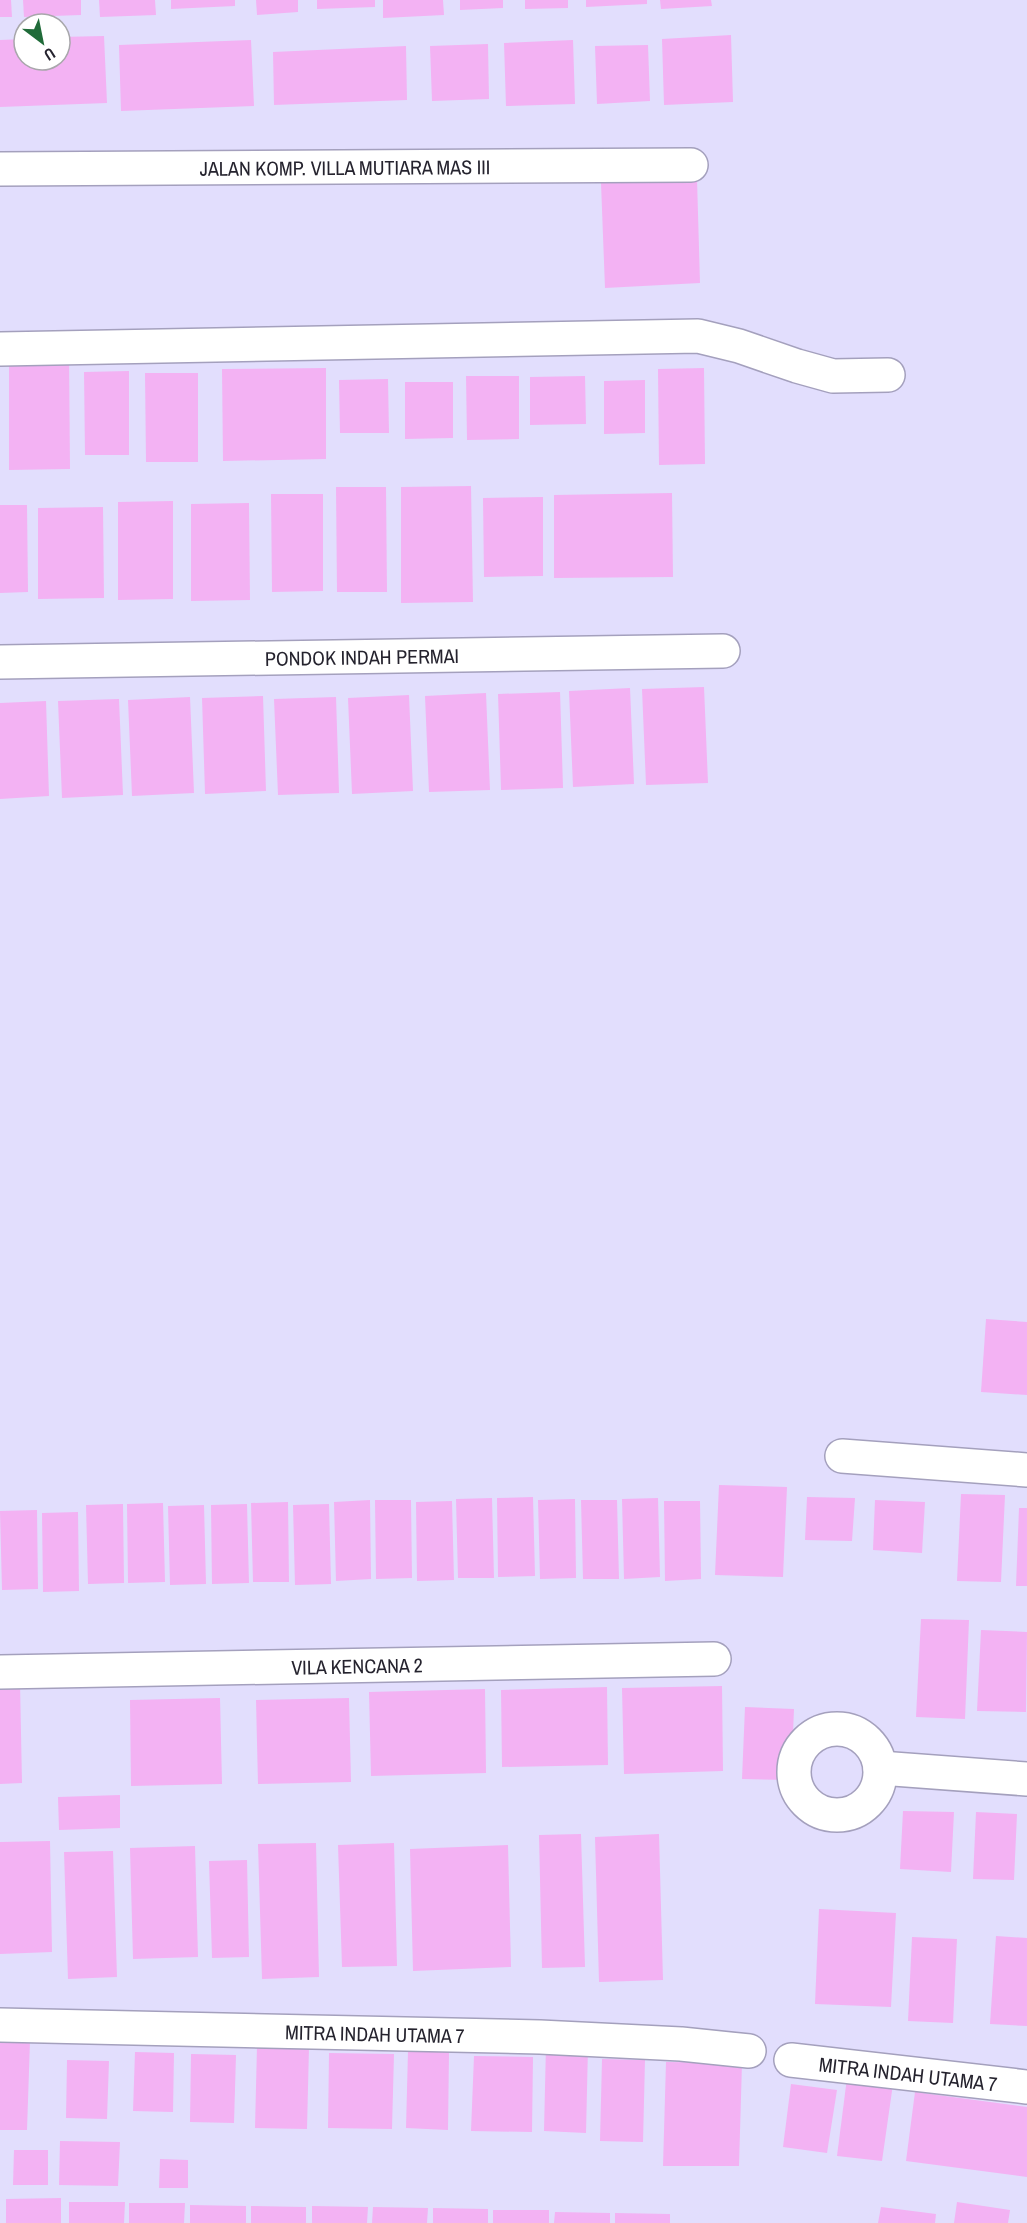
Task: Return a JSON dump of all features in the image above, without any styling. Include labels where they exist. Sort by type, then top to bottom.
[{"type":"street","name":"JALAN KOMP. VILLA MUTIARA MAS III","points":[[0,169],[691,165]]},
{"type":"street","points":[[0,349],[698,336],[739,346],[833,376],[888,375]]},
{"type":"street","name":"PONDOK INDAH PERMAI","points":[[0,662],[723,651]]},
{"type":"street","points":[[842,1456],[1027,1470]]},
{"type":"street","name":"VILA KENCANA 2","points":[[0,1672],[714,1659]]},
{"type":"street","points":[[880,1768],[1027,1779]]},
{"type":"street","name":"MITRA INDAH UTAMA 7","points":[[0,2025],[540,2037],[681,2044],[749,2051]]},
{"type":"street","name":"MITRA INDAH UTAMA 7","points":[[791,2060],[1027,2087]]},
{"type":"building","points":[[0,0],[11,0],[12,17],[0,17]]},
{"type":"building","points":[[23,0],[81,0],[81,15],[72,15],[72,12],[24,12]]},
{"type":"building","points":[[99,0],[155,0],[156,15],[100,17]]},
{"type":"building","points":[[171,0],[235,0],[235,6],[171,9]]},
{"type":"building","points":[[256,0],[298,0],[298,12],[257,15]]},
{"type":"building","points":[[317,0],[375,0],[375,7],[317,9]]},
{"type":"building","points":[[383,0],[443,0],[444,15],[383,18]]},
{"type":"building","points":[[460,0],[503,0],[503,8],[460,10]]},
{"type":"building","points":[[525,0],[568,0],[568,8],[525,9]]},
{"type":"building","points":[[586,0],[647,0],[647,4],[586,7]]},
{"type":"building","points":[[660,0],[711,0],[712,6],[661,9]]},
{"type":"building","points":[[731,35],[733,102],[664,105],[662,39]]},
{"type":"building","points":[[104,36],[107,103],[0,107],[0,40],[12,40],[12,72],[72,72],[72,37]]},
{"type":"building","points":[[251,40],[254,106],[121,111],[119,45]]},
{"type":"building","points":[[573,40],[575,104],[506,106],[504,43]]},
{"type":"building","points":[[488,44],[489,99],[432,101],[430,46]]},
{"type":"building","points":[[648,45],[650,101],[597,104],[595,46]]},
{"type":"building","points":[[406,46],[407,100],[274,105],[273,52]]},
{"type":"building","points":[[697,179],[700,283],[605,288],[601,183]]},
{"type":"building","points":[[69,353],[70,469],[9,470],[9,354]]},
{"type":"building","points":[[326,368],[326,459],[223,461],[222,369]]},
{"type":"building","points":[[704,368],[705,464],[659,465],[658,369]]},
{"type":"building","points":[[129,371],[129,455],[85,455],[84,372]]},
{"type":"building","points":[[145,373],[198,373],[198,462],[146,462]]},
{"type":"building","points":[[466,376],[519,376],[519,439],[467,440]]},
{"type":"building","points":[[585,376],[586,424],[530,425],[530,377]]},
{"type":"building","points":[[388,379],[389,433],[340,433],[339,380]]},
{"type":"building","points":[[645,380],[645,433],[604,434],[604,381]]},
{"type":"building","points":[[405,382],[453,382],[453,438],[405,439]]},
{"type":"building","points":[[471,486],[473,602],[401,603],[401,487]]},
{"type":"building","points":[[336,487],[386,487],[387,592],[337,592]]},
{"type":"building","points":[[672,493],[673,577],[554,578],[554,495]]},
{"type":"building","points":[[271,494],[323,494],[323,591],[272,592]]},
{"type":"building","points":[[543,497],[543,576],[484,577],[483,498]]},
{"type":"building","points":[[173,501],[173,599],[118,600],[118,502]]},
{"type":"building","points":[[249,503],[250,600],[191,601],[191,504]]},
{"type":"building","points":[[0,505],[27,505],[28,592],[0,593]]},
{"type":"building","points":[[103,507],[104,598],[38,599],[38,508]]},
{"type":"building","points":[[704,687],[708,783],[646,785],[642,689]]},
{"type":"building","points":[[630,688],[634,784],[573,787],[569,691]]},
{"type":"building","points":[[560,692],[563,788],[501,790],[498,694]]},
{"type":"building","points":[[486,693],[490,790],[429,792],[425,696]]},
{"type":"building","points":[[409,695],[413,791],[352,794],[348,698]]},
{"type":"building","points":[[263,696],[266,791],[205,794],[202,698]]},
{"type":"building","points":[[190,697],[194,793],[132,796],[128,700]]},
{"type":"building","points":[[336,697],[339,793],[278,795],[274,699]]},
{"type":"building","points":[[119,699],[123,795],[62,798],[58,701]]},
{"type":"building","points":[[46,701],[49,796],[0,799],[0,703]]},
{"type":"building","points":[[986,1319],[1027,1322],[1027,1395],[981,1392]]},
{"type":"building","points":[[719,1485],[787,1487],[783,1577],[715,1575]]},
{"type":"building","points":[[961,1494],[1005,1495],[1001,1582],[957,1581]]},
{"type":"building","points":[[533,1497],[535,1576],[498,1577],[497,1498]]},
{"type":"building","points":[[807,1497],[855,1498],[852,1541],[805,1540]]},
{"type":"building","points":[[492,1498],[494,1578],[458,1578],[456,1499]]},
{"type":"building","points":[[658,1498],[660,1577],[624,1579],[622,1499]]},
{"type":"building","points":[[575,1499],[576,1578],[540,1579],[538,1500]]},
{"type":"building","points":[[370,1500],[371,1579],[336,1581],[334,1502]]},
{"type":"building","points":[[375,1500],[411,1500],[412,1578],[376,1579]]},
{"type":"building","points":[[581,1500],[617,1500],[619,1579],[583,1579]]},
{"type":"building","points":[[875,1500],[925,1502],[922,1553],[873,1550]]},
{"type":"building","points":[[452,1501],[454,1580],[417,1581],[416,1502]]},
{"type":"building","points":[[664,1501],[700,1501],[701,1579],[665,1581]]},
{"type":"building","points":[[288,1502],[289,1582],[253,1582],[251,1503]]},
{"type":"building","points":[[163,1503],[165,1582],[128,1583],[127,1504]]},
{"type":"building","points":[[123,1504],[124,1583],[88,1584],[86,1505]]},
{"type":"building","points":[[247,1504],[249,1583],[212,1584],[211,1505]]},
{"type":"building","points":[[329,1504],[331,1584],[295,1585],[293,1505]]},
{"type":"building","points":[[204,1505],[206,1584],[170,1585],[168,1506]]},
{"type":"building","points":[[1019,1508],[1027,1508],[1027,1586],[1016,1586]]},
{"type":"building","points":[[37,1510],[38,1589],[2,1590],[0,1511]]},
{"type":"building","points":[[78,1512],[79,1591],[43,1592],[42,1513]]},
{"type":"building","points":[[921,1619],[969,1620],[965,1719],[916,1717]]},
{"type":"building","points":[[981,1630],[1027,1632],[1026,1712],[977,1711]]},
{"type":"building","points":[[20,1683],[22,1783],[0,1784],[0,1684]]},
{"type":"building","points":[[722,1686],[723,1771],[624,1774],[622,1688]]},
{"type":"building","points":[[607,1687],[608,1765],[502,1767],[501,1690]]},
{"type":"building","points":[[485,1689],[486,1773],[371,1776],[369,1692]]},
{"type":"building","points":[[220,1698],[222,1784],[131,1786],[130,1700]]},
{"type":"building","points":[[349,1698],[351,1782],[258,1784],[256,1700]]},
{"type":"building","points":[[745,1707],[794,1709],[791,1780],[742,1779]]},
{"type":"building","points":[[120,1795],[120,1828],[59,1830],[58,1797]]},
{"type":"building","points":[[903,1811],[954,1812],[951,1872],[900,1869]]},
{"type":"building","points":[[976,1812],[1017,1814],[1014,1880],[973,1879]]},
{"type":"building","points":[[581,1834],[585,1967],[542,1968],[539,1835]]},
{"type":"building","points":[[659,1834],[663,1980],[599,1982],[595,1837]]},
{"type":"building","points":[[50,1841],[52,1952],[0,1954],[0,1842]]},
{"type":"building","points":[[316,1843],[319,1977],[262,1979],[258,1844]]},
{"type":"building","points":[[394,1843],[397,1966],[342,1967],[338,1845]]},
{"type":"building","points":[[508,1845],[511,1967],[413,1971],[410,1849]]},
{"type":"building","points":[[195,1846],[198,1957],[133,1959],[130,1848]]},
{"type":"building","points":[[113,1851],[117,1977],[68,1979],[64,1852]]},
{"type":"building","points":[[247,1860],[249,1957],[212,1958],[209,1861]]},
{"type":"building","points":[[819,1909],[896,1913],[891,2007],[815,2004]]},
{"type":"building","points":[[996,1936],[1027,1938],[1027,2026],[990,2024]]},
{"type":"building","points":[[912,1937],[957,1939],[953,2023],[908,2021]]},
{"type":"building","points":[[0,2041],[30,2041],[27,2130],[0,2130]]},
{"type":"building","points":[[546,2045],[588,2047],[586,2133],[544,2131]]},
{"type":"building","points":[[257,2046],[309,2047],[307,2129],[255,2128]]},
{"type":"building","points":[[408,2051],[449,2052],[448,2130],[406,2128]]},
{"type":"building","points":[[135,2052],[174,2053],[173,2112],[133,2111]]},
{"type":"building","points":[[329,2053],[394,2054],[392,2129],[328,2128]]},
{"type":"building","points":[[191,2054],[236,2055],[234,2123],[190,2122]]},
{"type":"building","points":[[474,2056],[533,2057],[532,2132],[471,2131]]},
{"type":"building","points":[[602,2059],[645,2060],[643,2142],[600,2141]]},
{"type":"building","points":[[67,2060],[109,2061],[107,2119],[66,2118]]},
{"type":"building","points":[[666,2062],[742,2063],[739,2166],[663,2166]]},
{"type":"building","points":[[847,2078],[893,2084],[882,2161],[837,2156]]},
{"type":"building","points":[[791,2084],[837,2090],[827,2153],[783,2147]]},
{"type":"building","points":[[915,2092],[1027,2107],[1027,2177],[906,2161]]},
{"type":"building","points":[[60,2141],[120,2142],[118,2186],[59,2185]]},
{"type":"building","points":[[14,2150],[48,2150],[48,2185],[13,2185]]},
{"type":"building","points":[[160,2159],[188,2160],[188,2188],[159,2188]]},
{"type":"building","points":[[61,2198],[61,2223],[6,2223],[6,2199]]},
{"type":"building","points":[[69,2202],[125,2202],[124,2223],[69,2223]]},
{"type":"building","points":[[957,2202],[1010,2210],[1008,2223],[954,2223]]},
{"type":"building","points":[[129,2203],[185,2203],[184,2223],[129,2223]]},
{"type":"building","points":[[190,2205],[246,2206],[246,2223],[190,2223]]},
{"type":"building","points":[[251,2206],[306,2207],[306,2223],[251,2223]]},
{"type":"building","points":[[312,2206],[368,2207],[367,2223],[312,2223]]},
{"type":"building","points":[[373,2207],[428,2208],[427,2223],[372,2223]]},
{"type":"building","points":[[881,2207],[936,2214],[935,2223],[878,2223]]},
{"type":"building","points":[[433,2208],[488,2209],[488,2223],[433,2223]]},
{"type":"building","points":[[493,2210],[549,2210],[549,2223],[493,2223]]},
{"type":"building","points":[[555,2212],[610,2213],[610,2223],[554,2223]]},
{"type":"building","points":[[615,2213],[670,2214],[670,2223],[615,2223]]}]
